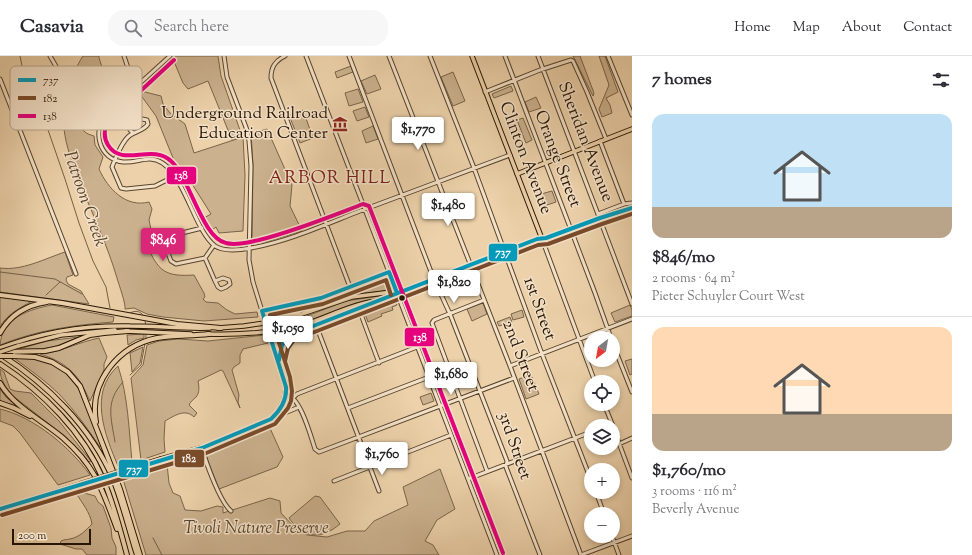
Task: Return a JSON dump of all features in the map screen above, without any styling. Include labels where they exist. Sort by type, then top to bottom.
[{"type":"highway","points":[[0,295],[57,302],[177,324],[220,328]]},
{"type":"highway","points":[[0,333],[9,320],[19,312],[39,304],[57,302]]},
{"type":"highway","points":[[0,354],[6,352],[49,351],[90,335],[128,331]]},
{"type":"highway","points":[[99,433],[96,419],[96,399],[100,384],[107,371],[116,360],[130,348],[143,342],[162,337],[209,334]]},
{"type":"highway","points":[[0,354],[42,358],[58,365],[76,380],[99,433],[124,500],[140,555]]},
{"type":"highway","points":[[0,354],[24,370],[52,395],[72,416],[93,443],[113,480],[137,555]]},
{"type":"highway","points":[[0,364],[44,399],[64,419],[86,448],[106,487],[116,514],[127,553]]},
{"type":"highway","points":[[0,384],[13,400],[50,427],[74,448],[95,474],[105,495],[127,553]]},
{"type":"highway","points":[[0,403],[18,409],[50,427]]},
{"type":"main road","name":"Clinton Avenue","points":[[472,56],[542,239]]},
{"type":"main road","points":[[517,174],[632,129]]},
{"type":"main road","points":[[272,339],[290,335],[394,296],[397,293],[570,229],[599,216],[625,209],[632,209]]},
{"type":"main road","points":[[0,510],[80,484],[202,448],[262,424],[275,416],[282,405],[286,394],[285,382],[263,313],[311,300],[389,272],[397,293]]},
{"type":"main road","points":[[272,322],[342,294],[350,287]]},
{"type":"main road","points":[[0,348],[13,343],[80,328],[111,326],[200,329],[251,326],[302,314],[352,297],[392,292],[397,293]]},
{"type":"main road","points":[[0,354],[46,336],[90,332],[128,331],[209,334],[253,333],[287,328],[317,320],[359,304],[378,301]]},
{"type":"main road","points":[[279,362],[281,347],[290,335]]},
{"type":"street","points":[[50,56],[56,66]]},
{"type":"street","points":[[124,56],[127,66]]},
{"type":"street","points":[[142,81],[170,56]]},
{"type":"street","points":[[224,56],[227,77],[247,130],[249,141],[251,166],[249,260],[253,282],[263,313]]},
{"type":"street","points":[[285,56],[277,60],[274,64],[271,70],[271,78],[350,287]]},
{"type":"street","points":[[306,56],[389,272]]},
{"type":"street","name":"3rd Street","points":[[349,56],[434,279],[450,314],[507,461],[506,464],[540,555]]},
{"type":"street","name":"2nd Street","points":[[389,56],[510,366],[581,555]]},
{"type":"street","name":"1st Street","points":[[430,56],[474,168],[542,354],[585,463]]},
{"type":"street","name":"Orange Street","points":[[505,56],[608,331]]},
{"type":"street","name":"Sheridan Avenue","points":[[538,56],[632,304]]},
{"type":"street","points":[[608,56],[632,115]]},
{"type":"street","points":[[485,92],[543,69],[571,60],[587,92],[606,139]]},
{"type":"street","points":[[0,79],[10,105]]},
{"type":"street","points":[[142,119],[147,120],[148,124],[142,129]]},
{"type":"street","points":[[20,130],[76,274]]},
{"type":"street","points":[[99,130],[99,142],[107,155],[115,160],[125,162],[150,159],[158,160],[167,166],[175,176],[202,228],[214,245],[228,250],[249,248],[290,238],[510,155]]},
{"type":"street","points":[[130,130],[133,133]]},
{"type":"street","points":[[140,130],[133,133],[123,143],[115,160],[113,170],[121,188],[141,188],[159,185],[175,176]]},
{"type":"street","points":[[600,141],[624,204]]},
{"type":"street","points":[[599,216],[624,204],[632,203]]},
{"type":"street","points":[[599,216],[606,219],[632,209]]},
{"type":"street","points":[[202,228],[168,238],[165,245],[171,261],[176,264],[205,258],[214,245]]},
{"type":"street","name":"Clinton Avenue","points":[[542,239],[592,375]]},
{"type":"street","points":[[205,258],[215,281],[218,287],[221,289],[226,288],[230,284],[229,280],[226,278],[215,281]]},
{"type":"street","points":[[397,293],[497,555]]},
{"type":"street","points":[[484,300],[433,321],[432,323],[487,471]]},
{"type":"street","points":[[359,309],[379,362]]},
{"type":"street","points":[[510,366],[632,319]]},
{"type":"street","points":[[316,325],[379,491]]},
{"type":"street","points":[[293,398],[297,394],[417,347]]},
{"type":"street","points":[[620,362],[632,392]]},
{"type":"street","points":[[348,408],[429,377]]},
{"type":"street","points":[[286,394],[293,398],[299,407],[317,451],[330,448],[514,378]]},
{"type":"street","points":[[275,416],[299,407]]},
{"type":"street","points":[[334,481],[451,435]]},
{"type":"street","points":[[468,479],[584,435]]},
{"type":"street","points":[[620,444],[632,438]]},
{"type":"street","points":[[620,447],[632,478]]},
{"type":"street","points":[[202,448],[220,496],[227,508],[231,511]]},
{"type":"street","points":[[620,541],[632,536]]},
{"type":"street","points":[[581,555],[615,543],[619,555]]},
{"type":"green space","points":[[83,56],[99,56],[102,66],[77,66]]},
{"type":"green space","points":[[176,56],[218,56],[221,76],[242,136],[232,140],[208,81],[188,89],[183,83],[173,59]]},
{"type":"green space","points":[[573,56],[580,56],[594,93],[593,96]]},
{"type":"green space","points":[[599,56],[605,56],[618,92],[606,98],[612,113],[602,117],[599,109],[609,85]]},
{"type":"green space","points":[[351,66],[353,72],[337,78],[335,72]]},
{"type":"green space","points":[[453,72],[465,101],[453,106],[441,77]]},
{"type":"green space","points":[[375,75],[381,89],[367,94],[361,81]]},
{"type":"green space","points":[[511,86],[513,91],[494,98],[492,94]]},
{"type":"green space","points":[[358,89],[363,102],[349,106],[345,93]]},
{"type":"green space","points":[[142,91],[161,96],[163,104],[170,113],[185,124],[194,153],[243,137],[245,175],[243,231],[219,233],[216,227],[209,232],[202,219],[211,214],[187,176],[180,181],[169,163],[173,158],[156,116],[142,97]]},
{"type":"green space","points":[[536,97],[541,108],[529,112],[525,102]]},
{"type":"green space","points":[[365,107],[369,117],[357,121],[353,111]]},
{"type":"green space","points":[[303,110],[313,138],[300,143],[289,115]]},
{"type":"green space","points":[[523,118],[532,140],[526,143],[517,120]]},
{"type":"green space","points":[[373,126],[378,139],[366,143],[362,131]]},
{"type":"green space","points":[[267,129],[292,185],[290,206],[302,231],[269,241],[252,244],[253,164],[251,134]]},
{"type":"green space","points":[[64,130],[84,130],[86,133],[94,136],[95,145],[103,157],[99,169],[107,183],[113,190],[125,199],[141,203],[149,202],[152,209],[149,220],[152,234],[147,245],[159,266],[169,273],[176,275],[194,275],[204,293],[205,297],[203,299],[206,302],[218,303],[235,314],[257,312],[258,317],[204,321],[163,317],[147,314],[134,308],[125,309],[113,265],[79,181]]},
{"type":"green space","points":[[552,191],[556,202],[544,206],[541,194]]},
{"type":"green space","points":[[65,252],[73,275],[67,277],[66,280],[68,284],[81,291],[89,304],[0,292],[0,268],[16,268],[25,266]]},
{"type":"green space","points":[[386,275],[392,290],[341,296],[366,283]]},
{"type":"green space","points":[[392,294],[356,303],[312,320],[285,326],[308,319],[307,316],[346,301]]},
{"type":"green space","points":[[0,297],[32,301],[6,318],[0,327]]},
{"type":"green space","points":[[393,299],[397,305],[392,307],[393,310],[381,314],[382,316],[368,322],[364,311]]},
{"type":"green space","points":[[483,303],[487,314],[472,321],[467,309]]},
{"type":"green space","points":[[52,305],[114,317],[113,322],[56,329],[0,345],[6,328],[18,316],[35,309]]},
{"type":"green space","points":[[630,305],[632,316],[615,322],[611,313]]},
{"type":"green space","points":[[522,310],[524,317],[513,320],[511,314]]},
{"type":"green space","points":[[510,317],[512,322],[499,326],[497,322]]},
{"type":"green space","points":[[144,334],[144,338],[136,340],[128,345],[127,335]]},
{"type":"green space","points":[[265,335],[268,343],[243,349],[240,355],[240,363],[232,370],[239,395],[238,402],[240,408],[223,371],[221,370],[198,381],[198,394],[189,405],[197,413],[194,417],[191,414],[183,413],[165,421],[165,452],[141,460],[131,378],[143,365],[147,345],[159,341],[178,339],[208,341]]},
{"type":"green space","points":[[79,337],[54,347],[12,351],[47,341]]},
{"type":"green space","points":[[99,338],[107,357],[104,364],[104,370],[90,401],[79,381],[70,370],[60,362],[40,354]]},
{"type":"green space","points":[[143,347],[140,363],[132,372],[130,353]]},
{"type":"green space","points":[[14,358],[32,358],[42,360],[55,365],[66,373],[81,394],[102,446],[100,447],[71,407],[60,395],[44,380]]},
{"type":"green space","points":[[632,359],[632,374],[630,375],[625,361]]},
{"type":"green space","points":[[118,366],[126,401],[132,462],[118,466],[104,428],[101,401],[109,377]]},
{"type":"green space","points":[[0,369],[4,372],[10,389],[31,393],[59,421],[91,461],[89,462],[66,437],[13,396],[4,384]]},
{"type":"green space","points":[[527,376],[532,377],[539,394],[526,399],[519,379]]},
{"type":"green space","points":[[0,389],[6,397],[17,406],[0,401]]},
{"type":"green space","points":[[431,393],[434,401],[423,405],[420,397]]},
{"type":"green space","points":[[0,409],[26,419],[50,434],[82,464],[90,475],[58,485],[20,433],[13,426],[0,421]]},
{"type":"green space","points":[[269,426],[283,457],[277,467],[219,489],[205,453]]},
{"type":"green space","name":"Tivoli Nature Preserve","points":[[167,464],[169,483],[173,493],[180,496],[185,510],[201,511],[217,506],[223,507],[223,513],[270,498],[280,501],[281,513],[297,530],[307,535],[327,537],[347,531],[365,531],[374,521],[408,505],[403,487],[440,469],[455,509],[437,520],[425,541],[433,545],[439,555],[146,555],[123,479],[142,470]]},
{"type":"green space","points":[[77,491],[95,496],[98,502],[103,506],[111,528],[112,538],[116,547],[116,555],[87,555],[82,549],[76,549],[60,544],[61,541],[80,535],[92,524],[88,512],[76,493]]},
{"type":"green space","points":[[315,496],[320,497],[340,524],[326,533],[319,535],[313,535],[301,530],[289,518]]},
{"type":"waterway","name":"Patroon Creek","points":[[20,56],[22,66]]},
{"type":"waterway","name":"Patroon Creek","points":[[48,130],[93,261],[106,287],[110,308]]},
{"type":"waterway","points":[[0,272],[55,279],[82,294]]},
{"type":"waterway","points":[[46,295],[60,282]]},
{"type":"waterway","name":"Patroon Creek","points":[[130,313],[138,312],[144,316]]},
{"type":"waterway","name":"Patroon Creek","points":[[145,319],[146,330]]},
{"type":"waterway","name":"Patroon Creek","points":[[146,333],[146,340]]},
{"type":"waterway","name":"Patroon Creek","points":[[130,375],[141,365],[145,343]]},
{"type":"waterway","name":"Patroon Creek","points":[[115,442],[111,410],[114,396],[117,389],[123,382]]},
{"type":"waterway","name":"Patroon Creek","points":[[153,538],[162,555]]},
{"type":"transit line","name":"138","points":[[142,90],[174,60]]},
{"type":"transit line","name":"138","points":[[105,130],[105,139],[114,152],[121,155],[155,154],[163,156],[171,161],[178,169],[210,230],[218,239],[226,243],[238,244],[259,240],[299,228],[363,204],[369,206],[503,553]]},
{"type":"transit line","name":"737","points":[[279,360],[282,345],[290,335],[537,239],[546,238],[632,208]]},
{"type":"transit line","name":"182","points":[[285,361],[288,348],[294,340],[538,245],[548,244],[632,214]]},
{"type":"transit line","name":"737","points":[[0,509],[202,448],[271,419],[283,404],[286,387],[262,311],[321,298],[389,272],[397,293]]},
{"type":"transit line","name":"182","points":[[2,515],[204,454],[275,424],[288,408],[291,401],[292,391],[290,377],[270,315],[323,304],[386,280],[391,295]]},
{"type":"place","name":"Underground Railroad Education Center","points":[[340,124]]},
{"type":"district","name":"ARBOR HILL","points":[[330,179]]}]
